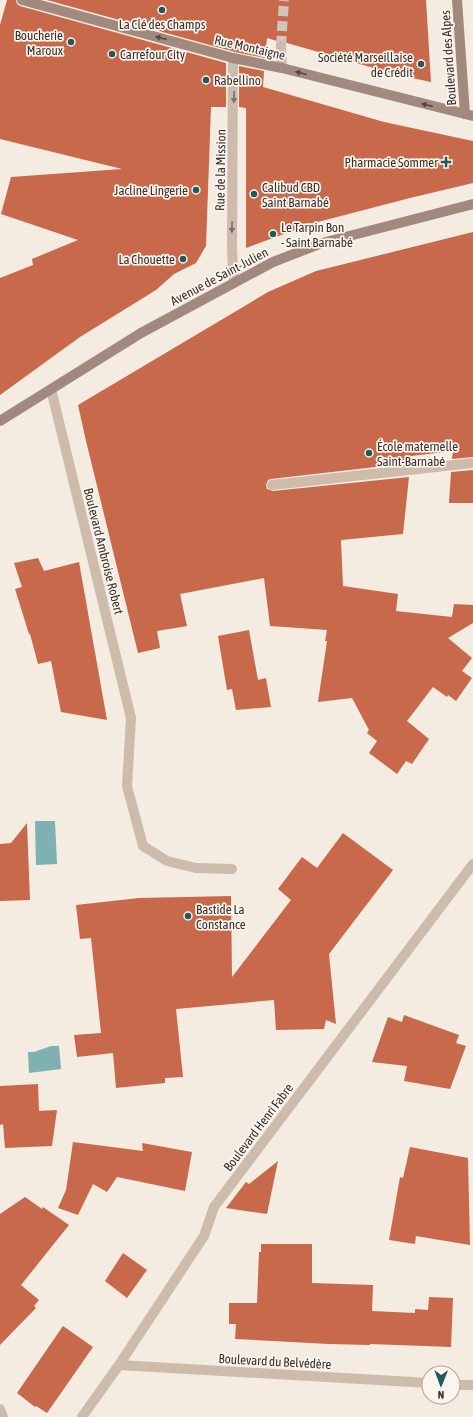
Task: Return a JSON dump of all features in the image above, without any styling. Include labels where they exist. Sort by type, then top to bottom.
[{"type":"street","name":"Rue Montaigne","points":[[22,0],[233,58],[282,68],[469,115]]},
{"type":"street","name":"Boulevard des Alpes","points":[[457,0],[469,115]]},
{"type":"street","points":[[281,46],[282,68]]},
{"type":"street","name":"Rue de la Mission","points":[[233,58],[232,250],[234,282]]},
{"type":"street","name":"Avenue de Saint-Julien","points":[[0,421],[140,333],[274,262],[322,243],[473,204]]},
{"type":"street","name":"Boulevard Ambroise Robert","points":[[51,389],[131,718],[127,786],[143,846],[167,862],[196,868],[232,869]]},
{"type":"street","points":[[272,485],[473,463]]},
{"type":"street","name":"Boulevard Henri Fabre","points":[[82,1417],[119,1365],[204,1236],[214,1207],[473,864]]},
{"type":"street","name":"Boulevard du Belvédère","points":[[119,1365],[421,1383]]},
{"type":"street","points":[[461,1384],[473,1385]]},
{"type":"street","points":[[0,1409],[4,1417]]},
{"type":"water","points":[[35,821],[55,821],[57,864],[36,865]]},
{"type":"water","points":[[51,1046],[59,1046],[61,1069],[29,1073],[28,1052],[34,1052]]},
{"type":"building","points":[[7,0],[16,0],[17,4],[20,6],[226,63],[226,107],[211,107],[206,246],[196,263],[174,274],[156,290],[80,337],[0,395],[0,278],[33,265],[32,259],[78,240],[1,214],[11,177],[122,169],[0,139],[0,25]]},
{"type":"building","points":[[47,0],[426,0],[431,82],[398,75],[287,43],[284,40],[277,41],[267,38],[265,58],[235,52]]},
{"type":"building","points":[[239,66],[264,71],[263,87],[384,122],[473,141],[473,183],[314,223],[246,248],[246,108],[239,107]]},
{"type":"building","points":[[473,232],[473,457],[452,459],[453,451],[411,456],[410,463],[271,479],[268,480],[266,485],[267,489],[273,491],[409,477],[403,534],[341,540],[343,586],[398,594],[396,611],[452,617],[454,604],[473,605],[473,623],[448,638],[472,658],[462,671],[472,678],[456,701],[448,695],[447,697],[433,687],[407,721],[429,739],[412,764],[406,761],[397,774],[369,753],[377,741],[367,733],[369,730],[352,698],[318,702],[327,641],[325,641],[327,630],[270,626],[264,578],[180,594],[187,626],[157,631],[160,648],[138,653],[78,405],[268,292],[316,271]]},
{"type":"building","points":[[473,470],[473,503],[449,503],[451,472]]},
{"type":"building","points":[[38,558],[44,571],[79,562],[107,720],[61,712],[51,661],[38,664],[15,589],[22,587],[14,563]]},
{"type":"building","points":[[249,630],[258,680],[266,678],[271,707],[236,710],[232,689],[227,690],[218,636]]},
{"type":"building","points":[[27,823],[30,900],[0,901],[0,844],[11,843]]},
{"type":"building","points":[[343,833],[393,870],[329,954],[336,1024],[326,1020],[324,1029],[276,1030],[274,1000],[176,1009],[183,1077],[165,1078],[165,1083],[116,1088],[113,1053],[77,1057],[74,1035],[101,1033],[91,938],[80,939],[76,905],[139,898],[231,896],[232,977],[291,900],[278,889],[302,857],[317,868]]},
{"type":"building","points":[[404,1015],[459,1035],[456,1043],[466,1046],[450,1089],[404,1081],[407,1066],[372,1062],[388,1017],[402,1022]]},
{"type":"building","points":[[38,1084],[39,1111],[57,1110],[52,1146],[5,1148],[3,1124],[0,1125],[0,1086]]},
{"type":"building","points":[[73,1142],[143,1151],[142,1143],[192,1152],[185,1191],[117,1177],[107,1192],[93,1184],[78,1215],[58,1208],[66,1190]]},
{"type":"building","points":[[410,1147],[468,1158],[470,1245],[416,1236],[415,1244],[389,1240],[400,1177],[403,1178]]},
{"type":"building","points":[[278,1161],[267,1214],[226,1208],[246,1182],[249,1184]]},
{"type":"building","points":[[25,1197],[42,1209],[43,1207],[69,1225],[21,1285],[39,1300],[34,1306],[36,1308],[0,1345],[0,1214]]},
{"type":"building","points":[[261,1244],[312,1244],[312,1283],[373,1285],[372,1311],[415,1313],[415,1309],[428,1310],[429,1297],[453,1298],[451,1347],[329,1344],[235,1339],[236,1324],[229,1324],[229,1303],[257,1303],[259,1252],[261,1252]]},
{"type":"building","points":[[123,1253],[147,1270],[127,1298],[105,1281]]},
{"type":"building","points":[[63,1326],[93,1347],[47,1413],[36,1406],[35,1407],[17,1393]]},
{"type":"tunnel","points":[[281,46],[284,0]]},
{"type":"place","name":"La Clé des Champs","points":[[162,10]]},
{"type":"place","name":"Boucherie Maroux","points":[[71,42]]},
{"type":"place","name":"Carrefour City","points":[[112,54]]},
{"type":"place","name":"Société Marseillaise de Crédit","points":[[421,64]]},
{"type":"place","name":"Rabellino","points":[[206,80]]},
{"type":"place","name":"Pharmacie Sommer","points":[[446,162]]},
{"type":"place","name":"Jacline Lingerie","points":[[196,190]]},
{"type":"place","name":"Calibud CBD Saint Barnabé","points":[[254,194]]},
{"type":"place","name":"Le Tarpin Bon - Saint Barnabé","points":[[273,234]]},
{"type":"place","name":"La Chouette","points":[[183,259]]},
{"type":"place","name":"École maternelle Saint-Barnabé","points":[[369,453]]},
{"type":"place","name":"Bastide La Constance","points":[[188,916]]}]
